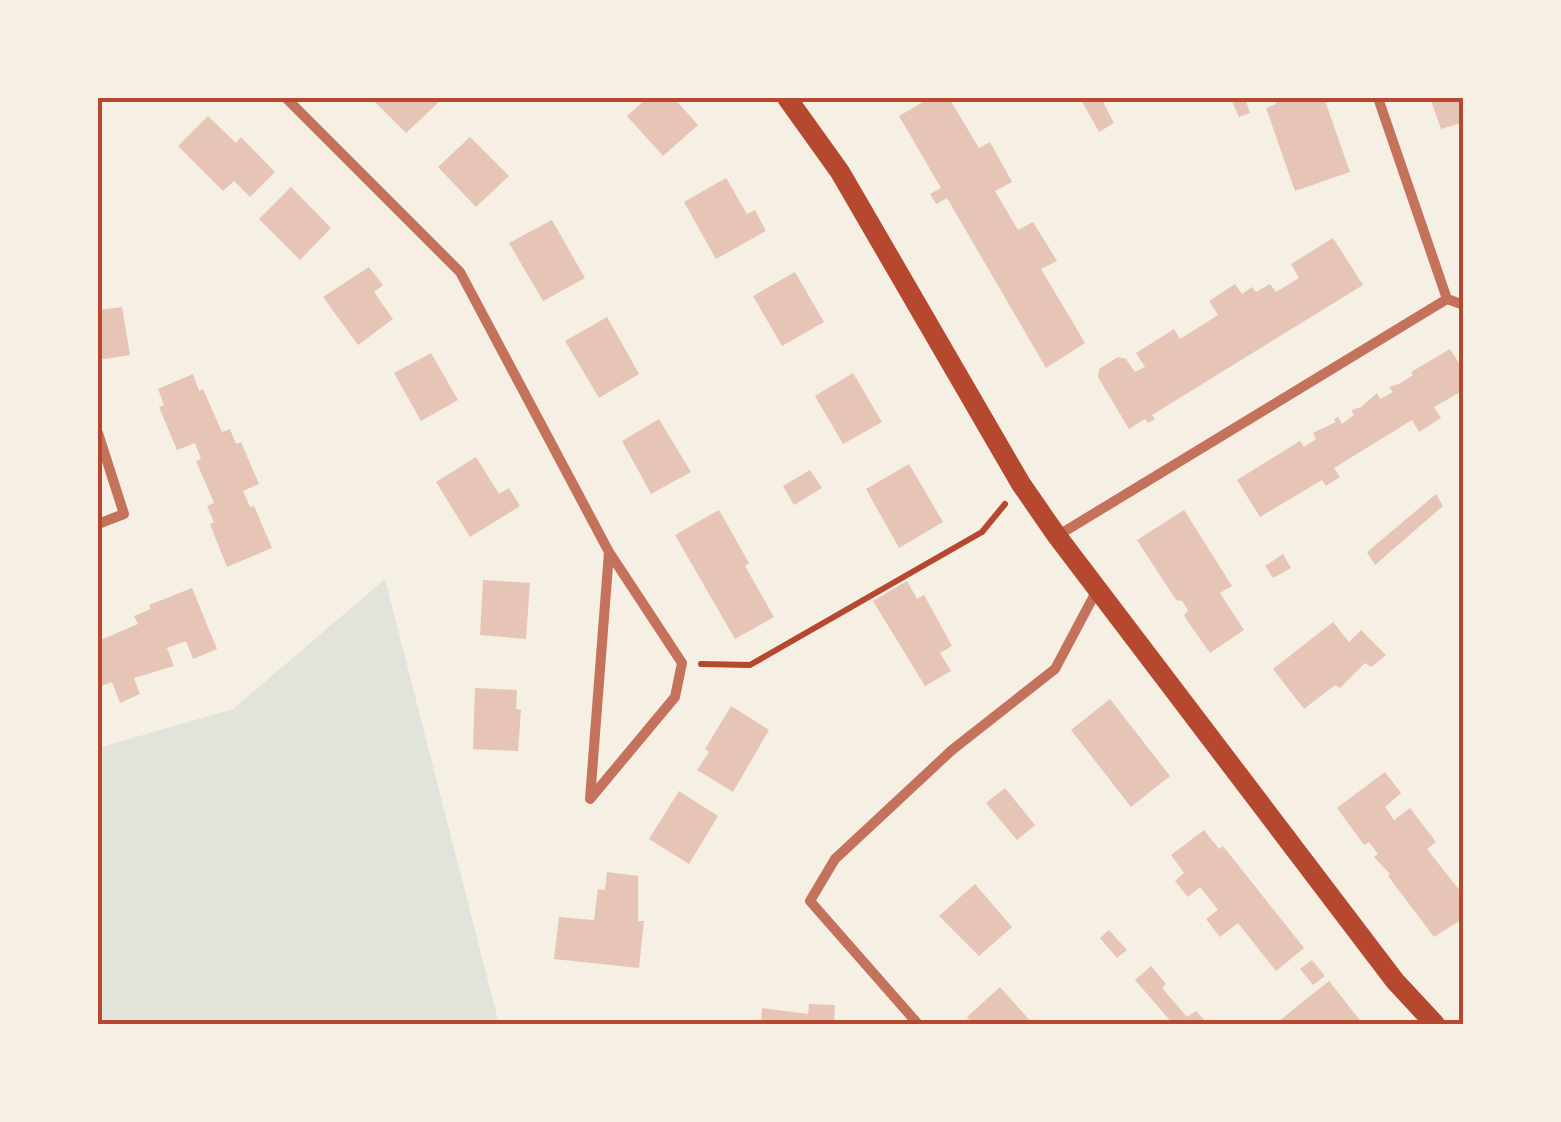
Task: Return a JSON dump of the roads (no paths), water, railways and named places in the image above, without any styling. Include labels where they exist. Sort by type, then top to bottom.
[{"type":"main road","points":[[786,98],[840,172],[1021,484],[1057,536],[1394,981],[1435,1024]]},
{"type":"street","points":[[286,98],[460,272],[610,552],[682,664],[675,697],[590,799],[610,552]]},
{"type":"street","points":[[1378,98],[1447,299]]},
{"type":"street","points":[[1447,299],[1464,305]]},
{"type":"street","points":[[1057,536],[1447,299]]},
{"type":"street","points":[[98,434],[124,514],[98,524]]},
{"type":"street","points":[[918,1024],[810,901],[836,859],[952,750],[1056,670],[1097,590]]}]
